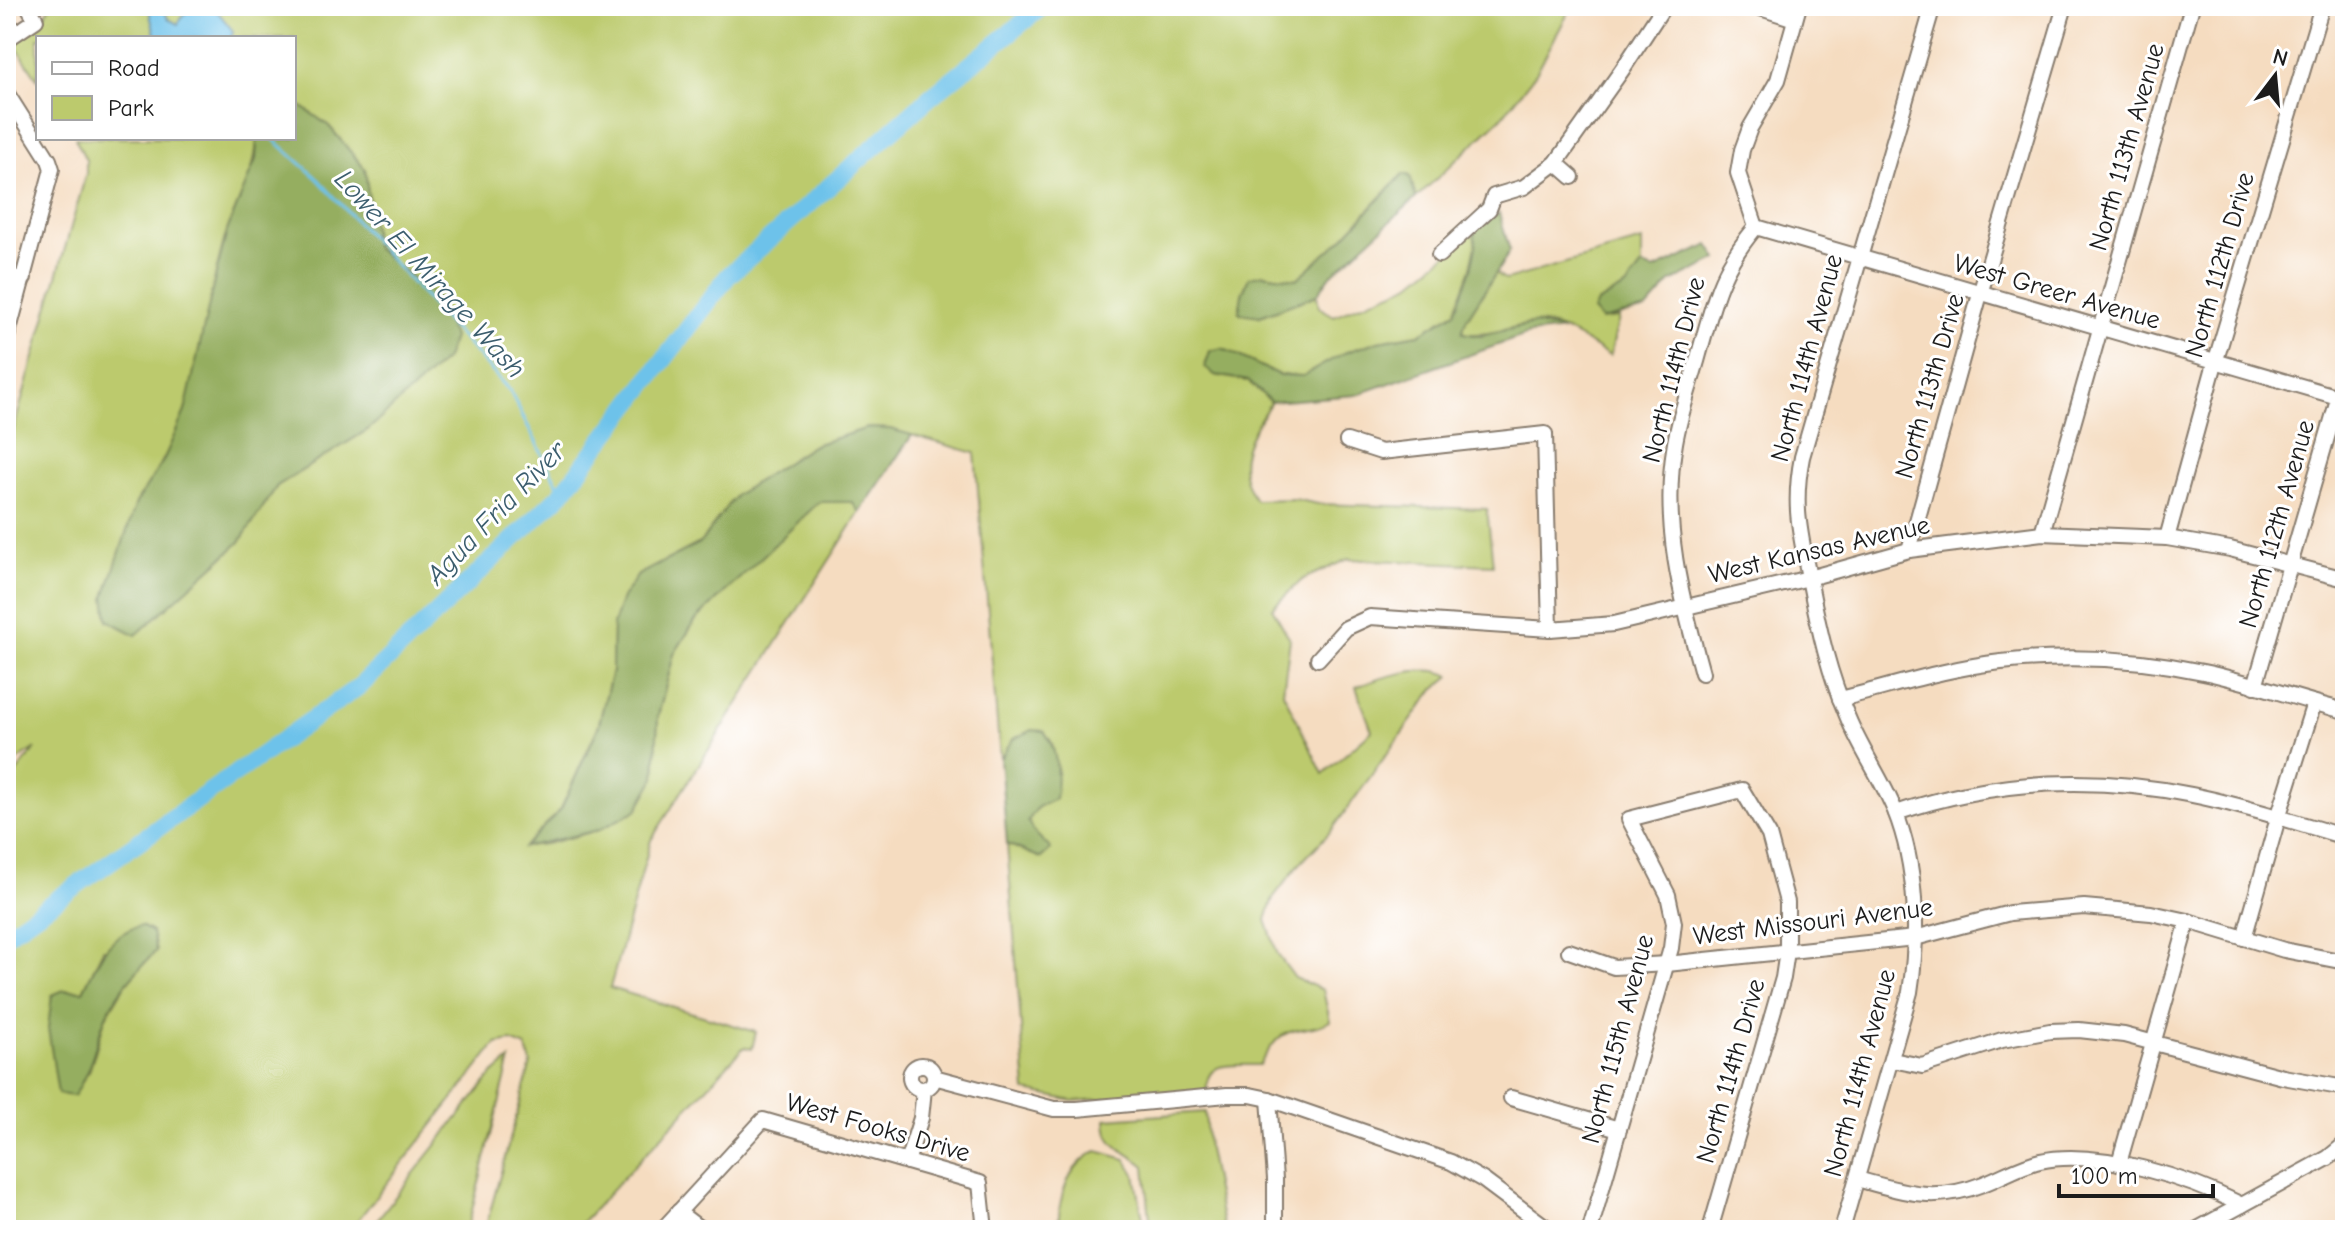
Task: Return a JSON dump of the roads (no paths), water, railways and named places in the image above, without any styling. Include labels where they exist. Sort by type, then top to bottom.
[{"type":"street","points":[[6,40],[36,20],[28,6]]},
{"type":"street","points":[[1439,255],[1489,209],[1494,196],[1524,187],[1556,163],[1664,6]]},
{"type":"street","points":[[1754,6],[1797,13],[1778,80],[1750,128],[1740,161],[1738,173],[1756,227]]},
{"type":"street","name":"North 114th Avenue","points":[[1842,1230],[1910,992],[1915,938],[1910,872],[1896,813],[1840,699],[1825,660],[1797,519],[1799,473],[1933,6]]},
{"type":"street","name":"North 113th Drive","points":[[1909,550],[2065,6]]},
{"type":"street","name":"North 113th Avenue","points":[[2042,533],[2192,6]]},
{"type":"street","name":"North 112th Drive","points":[[2167,538],[2215,363],[2322,6]]},
{"type":"street","points":[[6,92],[12,113],[49,160],[52,169],[6,341]]},
{"type":"street","points":[[1556,163],[1572,177]]},
{"type":"street","name":"West Greer Avenue","points":[[1756,227],[2100,330],[2342,398]]},
{"type":"street","name":"North 114th Drive","points":[[1702,673],[1684,607],[1670,528],[1670,484],[1675,441],[1722,277],[1756,227]]},
{"type":"street","points":[[6,278],[24,278]]},
{"type":"street","name":"North 112th Avenue","points":[[2255,686],[2342,398],[2345,375]]},
{"type":"street","points":[[1347,441],[1381,452],[1545,434],[1550,629]]},
{"type":"street","name":"West Kansas Avenue","points":[[1318,659],[1346,628],[1370,617],[1550,629],[1614,624],[1809,578],[1909,550],[2042,533],[2167,538],[2230,549],[2345,579]]},
{"type":"street","points":[[1840,699],[2000,662],[2081,658],[2192,670],[2345,711]]},
{"type":"street","points":[[2244,938],[2314,703]]},
{"type":"street","points":[[1896,813],[1983,790],[2091,783],[2186,794],[2345,837]]},
{"type":"street","name":"North 114th Drive","points":[[1629,819],[1742,790],[1769,835],[1787,902],[1787,951],[1783,978],[1710,1230]]},
{"type":"street","name":"North 115th Avenue","points":[[1590,1230],[1667,964],[1674,923],[1668,895],[1629,819]]},
{"type":"street","name":"West Missouri Avenue","points":[[1569,951],[1614,967],[1667,964],[1915,938],[2010,913],[2049,909],[2119,909],[2188,921],[2284,950],[2345,962]]},
{"type":"street","points":[[2119,1163],[2188,921]]},
{"type":"street","points":[[1892,1060],[1922,1066],[2002,1040],[2050,1031],[2102,1032],[2153,1042],[2283,1077],[2345,1088]]},
{"type":"street","points":[[934,1077],[931,1086],[924,1089],[916,1088],[911,1082],[912,1070],[927,1066],[934,1077],[1054,1109],[1227,1095],[1269,1099],[1451,1162],[1483,1180],[1550,1230]]},
{"type":"street","points":[[907,1162],[921,1118],[924,1089]]},
{"type":"street","points":[[1511,1098],[1619,1129]]},
{"type":"street","points":[[1269,1099],[1275,1230]]},
{"type":"street","name":"West Fooks Drive","points":[[678,1212],[763,1120],[980,1183],[985,1230]]},
{"type":"street","points":[[2196,1230],[2328,1158],[2345,1144]]},
{"type":"street","points":[[1857,1179],[1909,1194],[1933,1196],[1961,1192],[2041,1161],[2075,1158],[2119,1163],[2214,1191],[2242,1205]]},
{"type":"street","points":[[662,1230],[678,1212],[699,1228],[707,1230]]},
{"type":"water","points":[[150,6],[163,7],[168,19],[178,24],[184,14],[192,9],[213,6],[233,31],[232,36],[155,36]]},
{"type":"waterway","name":"Agua Fria River","points":[[6,935],[361,685],[562,493],[728,276],[930,97],[1043,6]]},
{"type":"waterway","name":"Lower El Mirage Wash","points":[[274,140],[318,179],[510,391],[562,493]]}]
